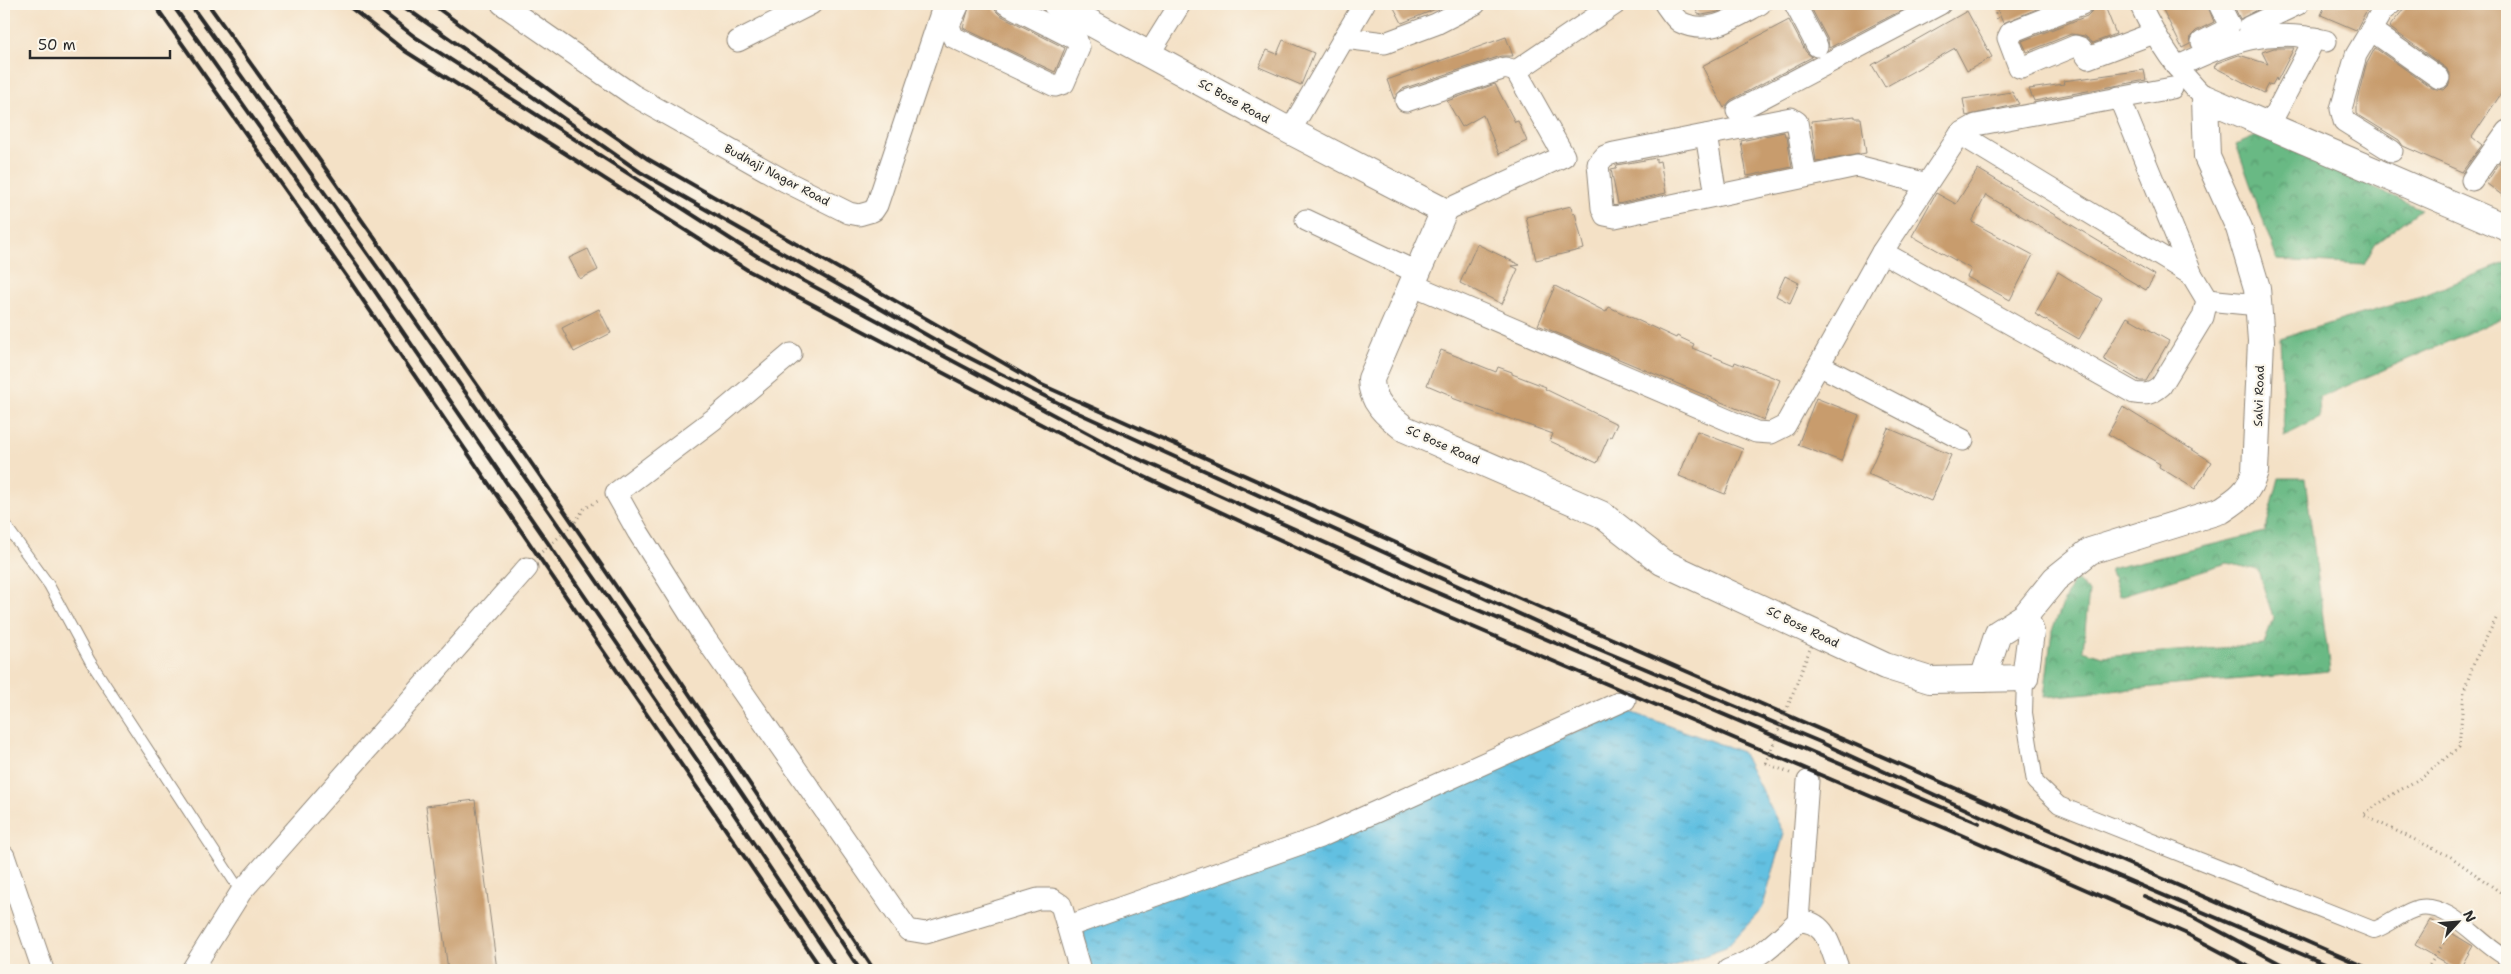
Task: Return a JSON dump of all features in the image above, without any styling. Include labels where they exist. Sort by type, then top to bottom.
[{"type":"street","name":"Budhaji Nagar Road","points":[[502,4],[633,96],[785,181],[849,213],[859,215],[873,211],[876,205],[944,4]]},
{"type":"street","points":[[738,41],[811,4]]},
{"type":"street","points":[[959,4],[949,25],[953,37],[1055,86],[1064,83],[1079,48],[1077,40],[1006,4]]},
{"type":"street","name":"SC Bose Road","points":[[1056,4],[1290,131],[1444,211],[1371,379],[1371,392],[1378,403],[1390,418],[1405,429],[1601,514],[1662,562],[1885,666],[1930,680],[2025,678]]},
{"type":"street","points":[[1149,54],[1180,4]]},
{"type":"street","points":[[1290,131],[1364,4]]},
{"type":"street","points":[[1344,38],[1385,43],[1436,24],[1476,4]]},
{"type":"street","points":[[1516,71],[1615,4]]},
{"type":"street","points":[[1665,4],[1679,21],[1698,27],[1710,28],[1721,25],[1760,4]]},
{"type":"street","points":[[1795,4],[1817,46]]},
{"type":"street","points":[[1737,111],[1940,4]]},
{"type":"street","points":[[2082,4],[2011,32],[2008,38],[2019,67],[2022,68],[2075,46],[2081,48],[2088,58],[2154,34]]},
{"type":"street","points":[[2174,62],[2228,29],[2229,24],[2219,4]]},
{"type":"street","points":[[2250,27],[2298,4]]},
{"type":"street","points":[[2391,4],[2382,11],[2356,55],[2341,114],[2344,121],[2392,151]]},
{"type":"street","points":[[2146,6],[2154,34],[2174,62],[2205,98],[2270,124],[2507,228]]},
{"type":"street","points":[[2371,30],[2439,78]]},
{"type":"street","points":[[2174,62],[2259,36],[2291,34],[2321,39],[2270,124]]},
{"type":"street","points":[[1406,101],[1505,68],[1516,71],[1564,156],[1444,211]]},
{"type":"street","points":[[1306,220],[1414,278],[1756,432],[1771,434],[1785,426],[1882,252],[1960,134],[1976,125],[2172,88]]},
{"type":"street","points":[[1882,252],[2134,393],[2146,395],[2155,392],[2161,386],[2203,317],[2207,300],[2192,275],[2119,98]]},
{"type":"street","name":"Salvi Road","points":[[2025,616],[2054,578],[2090,551],[2222,510],[2240,497],[2250,486],[2255,471],[2260,359],[2257,288],[2239,228],[2207,156],[2205,98]]},
{"type":"street","points":[[1806,176],[1795,119],[1605,156],[1598,164],[1602,208],[1605,215],[1615,217],[1857,166],[1927,184]]},
{"type":"street","points":[[2472,180],[2507,131]]},
{"type":"street","points":[[1960,134],[2192,275]]},
{"type":"street","points":[[1706,135],[1716,195]]},
{"type":"street","points":[[2207,300],[2258,305]]},
{"type":"street","points":[[791,354],[714,419],[616,493],[638,532],[703,635],[908,930],[926,934],[1038,899],[1052,899],[1061,905],[1069,926],[1080,970]]},
{"type":"street","points":[[1819,365],[1963,440]]},
{"type":"street","points":[[192,970],[241,892],[527,568]]},
{"type":"street","points":[[1983,679],[1998,633],[2025,616],[2032,632],[2025,678],[2024,713],[2035,782],[2059,805],[2374,930],[2418,908],[2435,908],[2457,920],[2507,958]]},
{"type":"street","points":[[1069,926],[1320,837],[1625,700]]},
{"type":"street","points":[[1728,970],[1746,963],[1769,949],[1798,921],[1808,781]]},
{"type":"street","points":[[4,856],[43,970]]},
{"type":"street","points":[[1798,921],[1810,921],[1818,925],[1825,935],[1839,970]]},
{"type":"lane","points":[[4,523],[49,584],[90,661],[241,892]]},
{"type":"path","points":[[527,568],[573,525],[584,510],[605,495],[616,493]]},
{"type":"path","points":[[2496,619],[2475,660],[2464,691],[2459,746],[2424,776],[2363,815],[2451,857],[2507,897]]},
{"type":"path","points":[[1808,781],[1766,763],[1810,649]]},
{"type":"path","points":[[2437,970],[2430,966],[2457,920]]},
{"type":"green space","points":[[2259,134],[2421,209],[2375,244],[2364,265],[2277,260],[2236,144]]},
{"type":"green space","points":[[2507,262],[2507,316],[2319,398],[2320,418],[2284,436],[2280,338],[2417,298]]},
{"type":"green space","points":[[2279,478],[2305,478],[2330,671],[2044,697],[2052,630],[2074,578],[2089,591],[2083,650],[2102,656],[2264,645],[2273,617],[2258,570],[2227,563],[2119,596],[2110,569],[2265,532]]},
{"type":"water","points":[[1628,711],[1742,752],[1784,834],[1762,909],[1726,948],[1665,970],[1090,970],[1083,931]]},
{"type":"building","points":[[970,4],[994,4],[995,10],[1000,15],[1065,48],[1055,72],[963,28]]},
{"type":"building","points":[[1392,4],[1448,4],[1402,23]]},
{"type":"building","points":[[1693,4],[1735,4],[1718,12],[1702,15],[1698,14]]},
{"type":"building","points":[[1809,4],[1914,4],[1829,48],[1828,40]]},
{"type":"building","points":[[1995,4],[2049,4],[2003,23]]},
{"type":"building","points":[[2094,4],[2104,4],[2116,34],[2093,43],[2085,36],[2071,34],[2027,52],[2022,41],[2087,16],[2092,11]]},
{"type":"building","points":[[2160,4],[2207,4],[2214,22],[2196,31],[2191,36],[2190,44],[2182,48]]},
{"type":"building","points":[[2233,4],[2269,4],[2240,19]]},
{"type":"building","points":[[2326,4],[2370,4],[2356,30],[2321,15]]},
{"type":"building","points":[[2408,4],[2507,4],[2507,85],[2472,137],[2482,145],[2462,172],[2403,146],[2399,140],[2357,114],[2357,100],[2366,65],[2375,48],[2432,88],[2444,90],[2449,85],[2450,73],[2446,68],[2389,27]]},
{"type":"building","points":[[1967,11],[1992,57],[1967,71],[1955,48],[1885,87],[1872,65]]},
{"type":"building","points":[[1789,20],[1806,52],[1812,57],[1731,100],[1724,108],[1702,66]]},
{"type":"building","points":[[1506,37],[1513,56],[1501,56],[1402,89],[1394,99],[1387,80]]},
{"type":"building","points":[[1283,40],[1314,53],[1301,85],[1259,67],[1267,50],[1277,54]]},
{"type":"building","points":[[2274,48],[2294,48],[2277,81],[2276,78],[2272,85],[2269,84],[2264,93],[2214,67],[2217,63],[2239,55],[2268,64],[2262,52]]},
{"type":"building","points":[[2144,70],[2146,80],[2034,101],[2029,89],[2064,84],[2063,81]]},
{"type":"building","points":[[1495,84],[1515,122],[1518,121],[1527,141],[1499,154],[1483,115],[1462,127],[1447,101]]},
{"type":"building","points":[[2012,92],[2019,104],[1966,116],[1963,99]]},
{"type":"building","points":[[1855,116],[1855,118],[1861,118],[1866,153],[1816,162],[1811,121]]},
{"type":"building","points":[[1784,132],[1785,136],[1787,136],[1792,167],[1747,176],[1741,141]]},
{"type":"building","points":[[2507,152],[2507,199],[2486,183]]},
{"type":"building","points":[[1656,158],[1656,162],[1660,161],[1666,193],[1618,204],[1611,169],[1616,168],[1617,165]]},
{"type":"building","points":[[1978,169],[2155,275],[2146,290],[1986,195],[1972,222],[2033,255],[2010,300],[1967,277],[1971,269],[1912,236],[1936,193],[1956,204]]},
{"type":"building","points":[[1571,206],[1573,214],[1575,213],[1584,249],[1536,260],[1526,217]]},
{"type":"building","points":[[1477,244],[1520,265],[1512,266],[1518,269],[1502,304],[1460,283]]},
{"type":"building","points":[[588,249],[598,270],[580,279],[569,258]]},
{"type":"building","points":[[2058,272],[2102,299],[2079,339],[2035,314]]},
{"type":"building","points":[[1785,276],[1799,283],[1790,303],[1776,296]]},
{"type":"building","points":[[1555,286],[1606,312],[1609,307],[1676,338],[1677,336],[1694,344],[1692,348],[1734,365],[1735,362],[1780,380],[1764,420],[1538,325]]},
{"type":"building","points":[[599,309],[611,333],[574,352],[562,328]]},
{"type":"building","points":[[2127,317],[2169,341],[2146,381],[2140,381],[2103,359]]},
{"type":"building","points":[[1441,350],[1496,372],[1498,367],[1512,372],[1512,374],[1546,387],[1545,389],[1617,424],[1611,437],[1609,436],[1597,463],[1550,441],[1553,434],[1452,398],[1453,396],[1427,385]]},
{"type":"building","points":[[1816,398],[1859,415],[1841,461],[1798,445]]},
{"type":"building","points":[[2123,407],[2212,462],[2195,489],[2159,467],[2160,464],[2108,434]]},
{"type":"building","points":[[1888,428],[1951,455],[1931,501],[1868,474]]},
{"type":"building","points":[[1697,431],[1743,449],[1725,494],[1679,476]]},
{"type":"building","points":[[475,800],[497,970],[448,970],[426,806]]},
{"type":"building","points":[[2430,920],[2473,946],[2459,970],[2415,945]]},
{"type":"railway","points":[[154,4],[347,277],[822,970]]},
{"type":"railway","points":[[172,4],[359,268],[726,802],[838,970]]},
{"type":"railway","points":[[190,4],[530,484],[779,848],[860,970]]},
{"type":"railway","points":[[208,4],[546,484],[874,970]]},
{"type":"railway","points":[[346,4],[405,51],[749,271],[1115,463],[1412,601],[1959,834],[2185,933],[2255,970]]},
{"type":"railway","points":[[373,4],[415,37],[757,256],[1121,451],[1419,585],[1979,823]]},
{"type":"railway","points":[[400,4],[640,172],[946,346],[1074,411],[1570,637],[1820,742],[2022,835],[2339,970]]},
{"type":"railway","points":[[432,4],[574,108],[648,159],[1040,384],[1553,613],[2372,970]]},
{"type":"railway","points":[[2144,896],[2193,917],[2292,970]]}]
